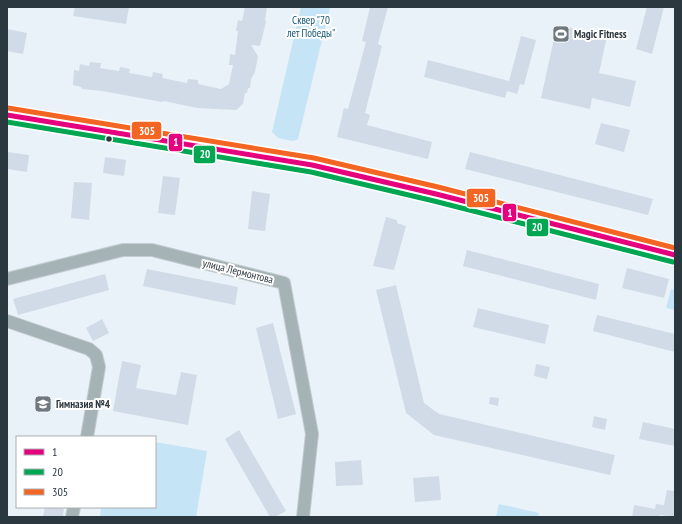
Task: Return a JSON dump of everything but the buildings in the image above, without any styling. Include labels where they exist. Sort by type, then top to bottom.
[{"type":"street","points":[[7,115],[312,165],[436,194],[675,255]]},
{"type":"street","name":"улица Лермонтова","points":[[7,279],[123,250],[152,250],[284,283],[312,434],[304,517]]},
{"type":"street","points":[[7,321],[88,349],[96,355],[99,366],[87,436]]},
{"type":"green space","name":"Сквер \"70 лет Победы\"","points":[[301,7],[330,7],[298,139],[293,141],[278,138],[272,132]]},
{"type":"green space","points":[[671,289],[675,290],[675,310],[666,308]]},
{"type":"green space","points":[[156,442],[207,451],[196,517],[100,517],[101,508],[156,508]]},
{"type":"green space","points":[[499,504],[539,513],[538,517],[496,517]]},
{"type":"transit line","name":"305","points":[[8,108],[314,158],[438,187],[675,248]]},
{"type":"transit line","name":"1","points":[[7,115],[312,165],[436,194],[675,255]]},
{"type":"transit line","name":"20","points":[[7,122],[311,172],[434,201],[673,262]]},
{"type":"place","name":"Magic Fitness","points":[[561,34]]},
{"type":"place","name":"Гимназия №4","points":[[43,404]]}]
